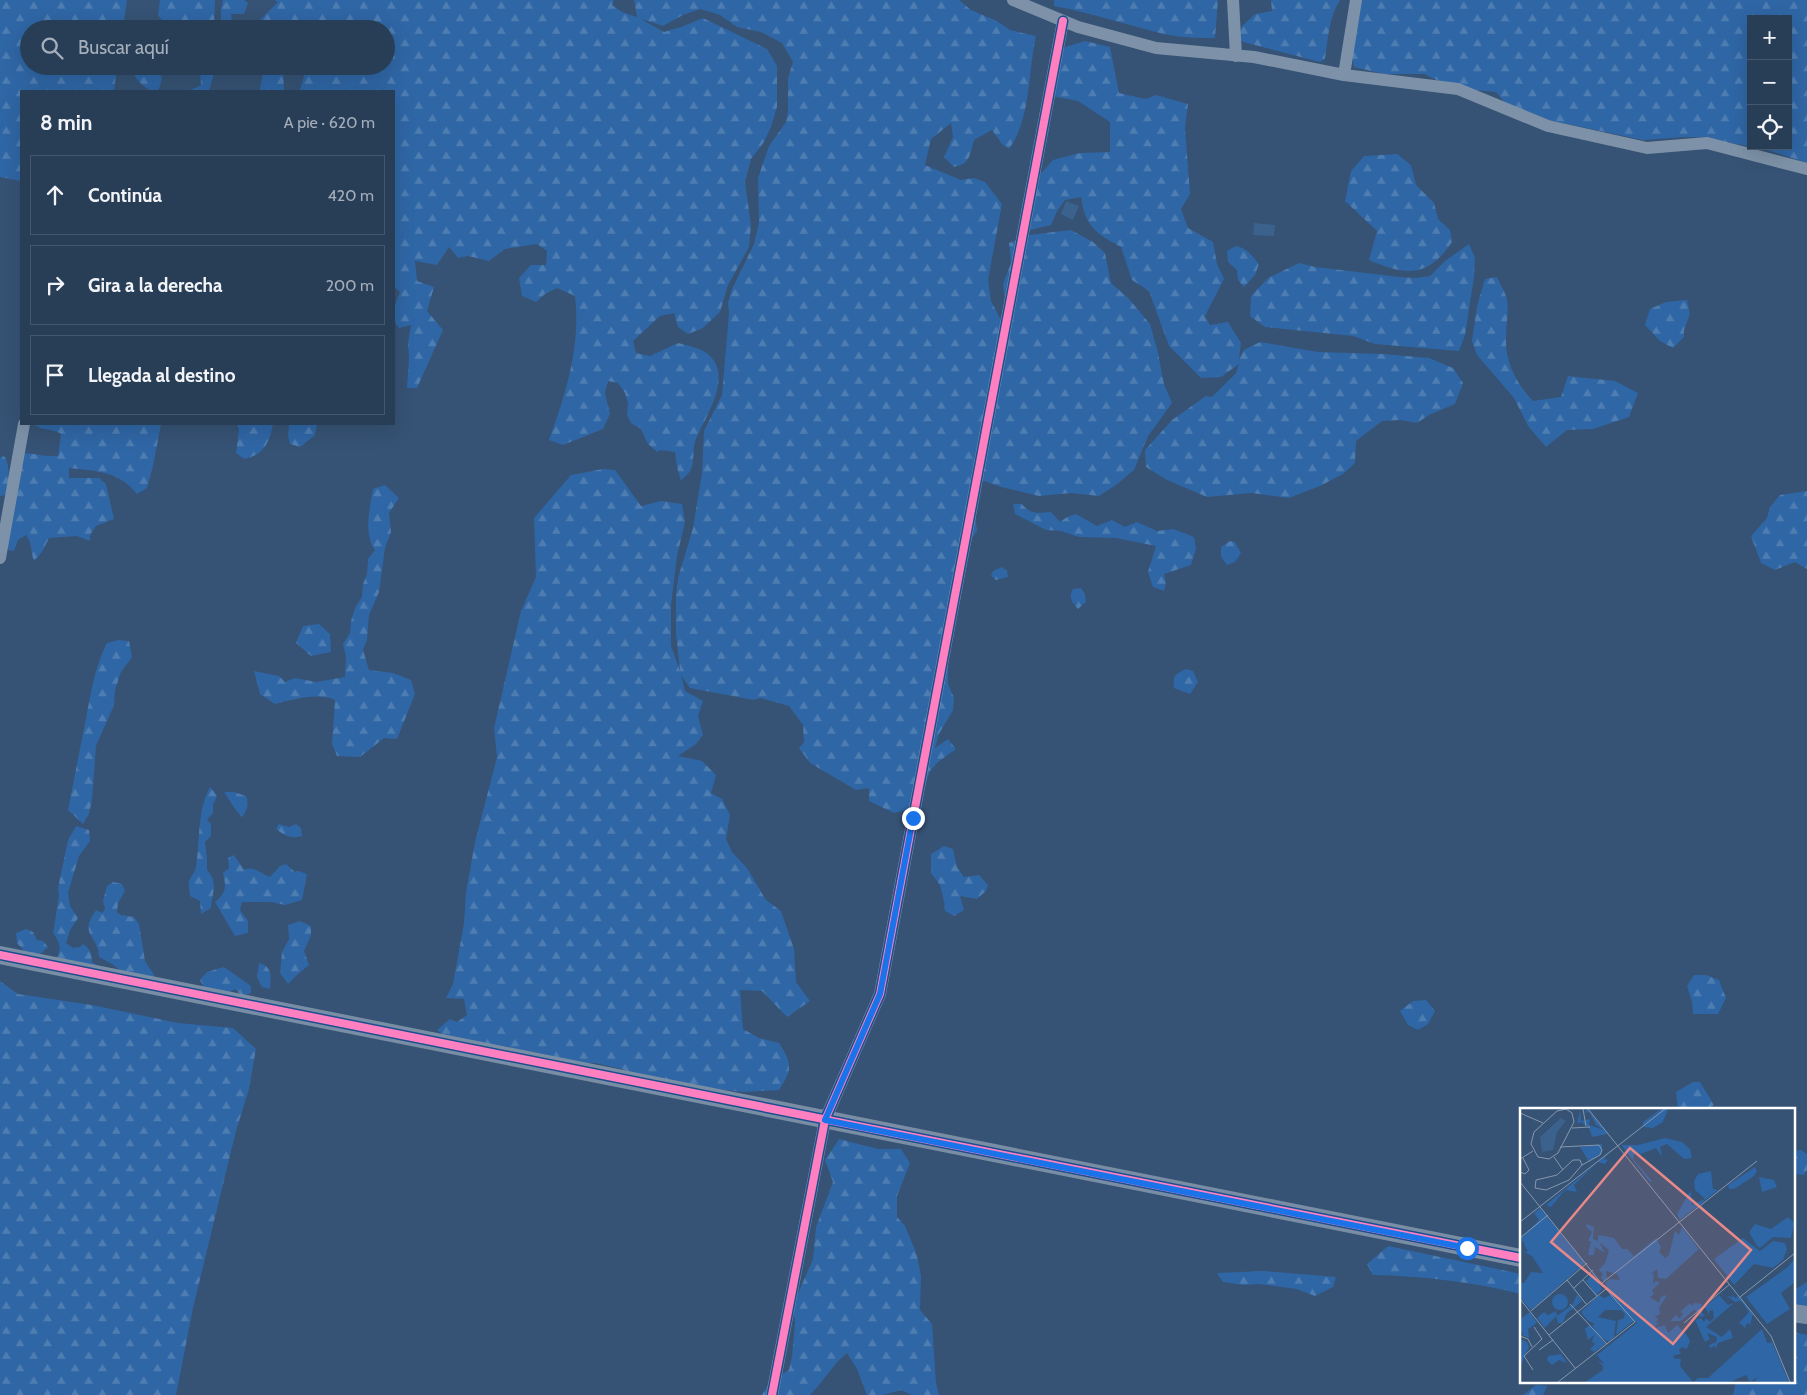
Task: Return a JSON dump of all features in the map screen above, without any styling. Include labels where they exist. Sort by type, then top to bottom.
[{"type":"street","points":[[1013,0],[1078,27],[1156,48],[1254,58],[1344,74],[1458,89],[1548,126],[1647,148],[1708,143],[1807,169]]},
{"type":"street","points":[[1233,0],[1236,56]]},
{"type":"street","points":[[1344,74],[1356,0]]},
{"type":"street","points":[[772,1395],[825,1120],[880,994],[1063,21]]},
{"type":"street","points":[[0,558],[24,425]]},
{"type":"street","points":[[0,955],[1520,1258]]},
{"type":"street","points":[[1794,1313],[1807,1316]]},
{"type":"green space","points":[[0,0],[127,0],[124,20],[20,20],[20,75],[116,75],[114,90],[20,90],[20,181],[0,177]]},
{"type":"green space","points":[[160,0],[215,0],[214,20],[162,20],[158,15]]},
{"type":"green space","points":[[223,0],[244,0],[248,3],[244,14],[231,14],[232,20],[221,20]]},
{"type":"green space","points":[[274,0],[614,0],[612,5],[622,12],[637,17],[634,0],[959,0],[971,10],[997,21],[1010,30],[1036,36],[1025,109],[1016,137],[1009,149],[1002,144],[992,130],[974,140],[966,161],[954,167],[944,157],[953,137],[951,123],[931,139],[925,165],[961,180],[974,178],[985,182],[1002,204],[988,280],[991,301],[1001,320],[1006,310],[1003,284],[1011,263],[1009,243],[1028,235],[1071,230],[1093,242],[1105,253],[1111,283],[1129,299],[1150,324],[1164,384],[1172,403],[1148,436],[1134,470],[1099,496],[1071,493],[1039,496],[981,480],[974,502],[977,531],[969,542],[948,642],[948,684],[954,698],[953,710],[939,734],[935,748],[948,739],[956,749],[938,762],[930,771],[917,807],[894,813],[869,801],[869,788],[856,790],[810,763],[799,748],[804,742],[803,725],[789,706],[760,698],[754,700],[690,688],[681,675],[685,691],[703,701],[698,716],[703,735],[696,744],[678,756],[702,761],[716,775],[711,793],[722,799],[730,815],[726,839],[732,852],[747,868],[766,900],[781,911],[794,949],[796,982],[810,1001],[787,1017],[762,991],[740,990],[743,1029],[759,1038],[779,1043],[786,1056],[789,1071],[779,1090],[743,1092],[700,1087],[640,1076],[622,1069],[595,1063],[573,1063],[526,1057],[509,1047],[448,1039],[437,1030],[450,1019],[457,1022],[467,1015],[464,999],[446,998],[453,984],[464,923],[466,892],[475,842],[497,757],[494,728],[521,611],[536,577],[534,518],[571,475],[603,469],[615,470],[641,506],[661,501],[682,504],[685,522],[677,556],[671,605],[671,646],[680,671],[676,633],[676,595],[678,578],[693,528],[702,473],[704,431],[722,395],[729,313],[728,303],[732,289],[754,244],[759,222],[758,178],[769,146],[786,122],[788,78],[793,62],[782,43],[761,32],[737,27],[720,15],[700,9],[683,15],[663,26],[641,19],[664,32],[703,18],[767,49],[777,66],[777,107],[764,142],[751,159],[745,182],[751,226],[749,247],[728,285],[720,312],[703,328],[688,334],[678,327],[674,313],[660,316],[633,341],[636,353],[650,356],[678,343],[691,346],[707,353],[716,365],[719,376],[718,387],[695,442],[693,463],[681,481],[675,452],[660,450],[657,452],[648,444],[641,429],[631,423],[627,415],[628,403],[625,393],[618,383],[608,381],[605,393],[610,414],[603,429],[563,445],[549,440],[571,369],[576,333],[575,296],[557,288],[545,294],[536,302],[522,296],[519,278],[531,265],[546,265],[547,251],[537,244],[505,249],[489,261],[468,256],[458,258],[449,247],[437,265],[415,261],[417,281],[434,287],[427,311],[443,330],[417,388],[407,388],[408,343],[411,325],[399,328],[395,322],[395,306],[400,292],[395,287],[395,90],[300,90],[304,75],[395,75],[395,20],[260,20],[278,2]]},
{"type":"green space","points":[[1054,0],[1218,0],[1215,38],[1183,37],[1164,34],[1054,6]]},
{"type":"green space","points":[[1271,0],[1340,0],[1331,21],[1325,59],[1320,62],[1236,40],[1242,26],[1255,14],[1272,11]]},
{"type":"green space","points":[[1360,0],[1807,0],[1807,163],[1768,150],[1792,150],[1792,15],[1747,15],[1747,146],[1707,137],[1643,140],[1548,120],[1507,105],[1496,92],[1475,90],[1441,82],[1424,74],[1384,74],[1354,67],[1351,49]]},
{"type":"green space","points":[[1085,41],[1110,47],[1119,93],[1146,99],[1156,95],[1188,104],[1185,128],[1190,194],[1181,209],[1188,228],[1213,242],[1217,264],[1224,279],[1205,316],[1210,325],[1228,322],[1241,343],[1239,360],[1244,350],[1260,342],[1318,352],[1384,354],[1429,358],[1453,368],[1463,383],[1455,404],[1429,415],[1417,423],[1401,420],[1382,421],[1356,441],[1355,463],[1343,474],[1320,486],[1289,498],[1251,493],[1207,497],[1167,480],[1146,467],[1145,450],[1172,420],[1206,396],[1212,397],[1236,373],[1239,364],[1221,377],[1201,378],[1169,346],[1149,291],[1132,280],[1121,247],[1105,238],[1093,228],[1085,215],[1081,197],[1065,200],[1057,211],[1051,225],[1026,231],[1035,180],[1053,160],[1080,153],[1110,152],[1110,122],[1078,101],[1052,96],[1059,49]]},
{"type":"green space","points":[[134,75],[161,75],[162,78],[159,89],[151,90]]},
{"type":"green space","points":[[200,75],[213,75],[209,90],[191,90],[201,85]]},
{"type":"green space","points":[[263,75],[283,75],[284,90],[260,90]]},
{"type":"green space","points":[[1397,154],[1411,165],[1416,185],[1434,203],[1438,219],[1450,230],[1452,242],[1434,262],[1425,268],[1415,271],[1394,269],[1369,260],[1377,231],[1345,201],[1351,171],[1364,156]]},
{"type":"green space","points":[[1469,244],[1475,258],[1474,277],[1465,335],[1459,351],[1375,344],[1353,336],[1265,327],[1250,316],[1251,296],[1268,278],[1299,263],[1315,267],[1416,278],[1430,276],[1445,261]]},
{"type":"green space","points":[[1236,246],[1246,250],[1259,264],[1255,275],[1244,287],[1238,280],[1237,270],[1228,262],[1227,251]]},
{"type":"green space","points":[[1497,277],[1507,299],[1506,347],[1510,364],[1517,380],[1533,401],[1561,397],[1568,376],[1615,381],[1638,393],[1629,417],[1593,429],[1567,430],[1546,447],[1528,426],[1514,398],[1477,355],[1472,341],[1477,306],[1485,279]]},
{"type":"green space","points":[[1687,300],[1690,314],[1684,330],[1684,337],[1673,348],[1660,341],[1645,325],[1650,309],[1666,302]]},
{"type":"green space","points":[[36,425],[161,425],[147,488],[137,494],[130,486],[115,476],[98,471],[69,468],[69,478],[99,478],[106,484],[114,519],[96,526],[90,535],[90,541],[77,536],[49,538],[42,552],[34,561],[30,542],[26,535],[18,540],[14,551],[8,550],[6,526],[21,453],[58,456],[61,434]]},
{"type":"green space","points":[[237,425],[273,425],[268,442],[261,451],[244,459],[236,453],[239,430]]},
{"type":"green space","points":[[289,425],[317,425],[315,435],[300,447],[290,444],[288,435]]},
{"type":"green space","points":[[2,456],[5,457],[9,471],[7,495],[0,496],[0,458]]},
{"type":"green space","points":[[385,485],[399,498],[389,513],[391,532],[385,548],[379,592],[369,615],[367,640],[363,650],[369,670],[393,673],[411,680],[415,694],[397,739],[384,738],[360,757],[337,756],[332,744],[335,700],[313,697],[275,704],[260,694],[254,671],[279,676],[285,682],[295,678],[316,682],[345,677],[346,657],[343,644],[350,633],[355,608],[362,597],[368,559],[375,550],[371,544],[368,529],[373,489]]},
{"type":"green space","points":[[1807,491],[1807,569],[1795,562],[1775,570],[1761,563],[1751,536],[1767,518],[1770,507],[1780,495]]},
{"type":"green space","points":[[1013,504],[1022,504],[1028,510],[1035,512],[1051,512],[1060,522],[1076,514],[1097,526],[1112,520],[1125,527],[1137,522],[1157,531],[1173,529],[1194,537],[1196,549],[1191,565],[1164,574],[1166,583],[1164,591],[1153,587],[1148,572],[1156,546],[1116,538],[1079,537],[1061,531],[1046,530],[1015,514]]},
{"type":"green space","points":[[1230,541],[1235,542],[1241,553],[1235,562],[1227,565],[1221,557],[1221,547]]},
{"type":"green space","points":[[1002,567],[1007,571],[1008,577],[996,580],[991,576],[993,571]]},
{"type":"green space","points":[[1081,588],[1085,594],[1086,602],[1078,609],[1072,602],[1071,595],[1073,589]]},
{"type":"green space","points":[[319,624],[330,634],[331,652],[311,656],[296,643],[303,626]]},
{"type":"green space","points":[[118,640],[129,641],[132,657],[121,672],[115,690],[114,705],[96,746],[92,800],[89,814],[83,824],[68,810],[96,670],[107,643]]},
{"type":"green space","points":[[1186,669],[1193,671],[1198,682],[1190,694],[1174,688],[1175,676]]},
{"type":"green space","points":[[210,787],[217,796],[213,805],[213,813],[207,820],[211,824],[211,836],[205,842],[207,870],[213,879],[214,888],[211,908],[201,914],[200,901],[190,896],[189,883],[196,867],[201,816]]},
{"type":"green space","points":[[224,792],[234,792],[246,796],[247,806],[242,817],[235,809]]},
{"type":"green space","points":[[279,824],[289,827],[296,824],[301,828],[302,836],[291,837],[285,835],[276,829]]},
{"type":"green space","points":[[76,826],[89,830],[90,841],[79,856],[68,893],[70,906],[78,918],[70,930],[66,943],[73,948],[80,947],[83,944],[90,952],[92,962],[103,969],[56,959],[59,946],[53,933],[59,896],[58,888],[68,840]]},
{"type":"green space","points":[[944,846],[953,849],[957,867],[964,877],[979,875],[988,885],[986,891],[977,899],[960,896],[964,910],[954,916],[945,911],[940,885],[931,873],[931,854]]},
{"type":"green space","points":[[234,855],[244,870],[254,869],[270,877],[280,866],[286,864],[295,872],[307,874],[302,900],[285,905],[271,902],[242,902],[240,910],[248,921],[248,933],[235,936],[215,902],[224,892],[225,882],[223,873],[229,868],[228,858]]},
{"type":"green space","points":[[113,882],[122,884],[125,891],[118,903],[117,912],[121,915],[134,917],[139,924],[145,961],[156,978],[149,990],[132,991],[130,978],[99,957],[96,944],[90,935],[89,925],[91,919],[96,910],[102,913],[105,909],[103,901],[107,886]]},
{"type":"green space","points":[[300,921],[311,926],[311,935],[304,951],[309,965],[288,984],[280,973],[282,952],[289,939],[288,925]]},
{"type":"green space","points":[[26,929],[33,932],[37,940],[43,941],[48,947],[38,956],[34,957],[28,951],[24,951],[17,943],[16,933]]},
{"type":"green space","points":[[259,963],[269,970],[271,977],[270,989],[262,987],[257,977]]},
{"type":"green space","points":[[224,967],[251,986],[251,993],[242,996],[235,989],[228,993],[204,988],[200,980],[207,972]]},
{"type":"green space","points":[[1694,975],[1706,975],[1719,980],[1726,998],[1718,1014],[1693,1014],[1692,1002],[1687,986]]},
{"type":"green space","points":[[0,981],[18,994],[92,1005],[178,1023],[233,1028],[256,1049],[249,1089],[236,1131],[193,1308],[176,1395],[0,1395]]},
{"type":"green space","points":[[1426,1000],[1435,1011],[1428,1024],[1418,1030],[1408,1025],[1400,1011],[1413,1001]]},
{"type":"green space","points":[[1693,1082],[1700,1082],[1714,1105],[1709,1108],[1678,1108],[1676,1092]]},
{"type":"green space","points":[[839,1139],[878,1149],[901,1149],[910,1163],[897,1196],[897,1217],[905,1226],[917,1255],[921,1276],[920,1310],[932,1324],[936,1383],[939,1395],[912,1395],[901,1390],[883,1395],[867,1395],[857,1369],[847,1353],[810,1395],[762,1395],[770,1381],[789,1370],[795,1323],[793,1305],[813,1259],[816,1227],[833,1182],[825,1160]]},
{"type":"green space","points":[[1801,1150],[1807,1154],[1807,1170],[1804,1175],[1794,1174],[1794,1151]]},
{"type":"green space","points":[[1388,1246],[1520,1274],[1520,1294],[1448,1280],[1373,1275],[1367,1264]]},
{"type":"green space","points":[[1264,1271],[1336,1277],[1333,1287],[1315,1296],[1297,1289],[1223,1282],[1217,1273]]},
{"type":"green space","points":[[1807,1282],[1807,1310],[1794,1308],[1794,1290]]},
{"type":"green space","points":[[1794,1332],[1807,1335],[1807,1395],[1733,1395],[1736,1382],[1794,1382]]},
{"type":"green space","points":[[1536,1385],[1547,1386],[1543,1395],[1523,1395]]},
{"type":"shaded area","points":[[1066,201],[1079,206],[1073,220],[1061,214]]},
{"type":"shaded area","points":[[1254,223],[1275,225],[1274,236],[1253,235]]},
{"type":"cycle path","points":[[772,1395],[825,1120],[880,994],[1063,21]]},
{"type":"cycle path","points":[[0,955],[1520,1258]]},
{"type":"route","points":[[913,818],[880,994],[825,1120],[1467,1248]]}]
